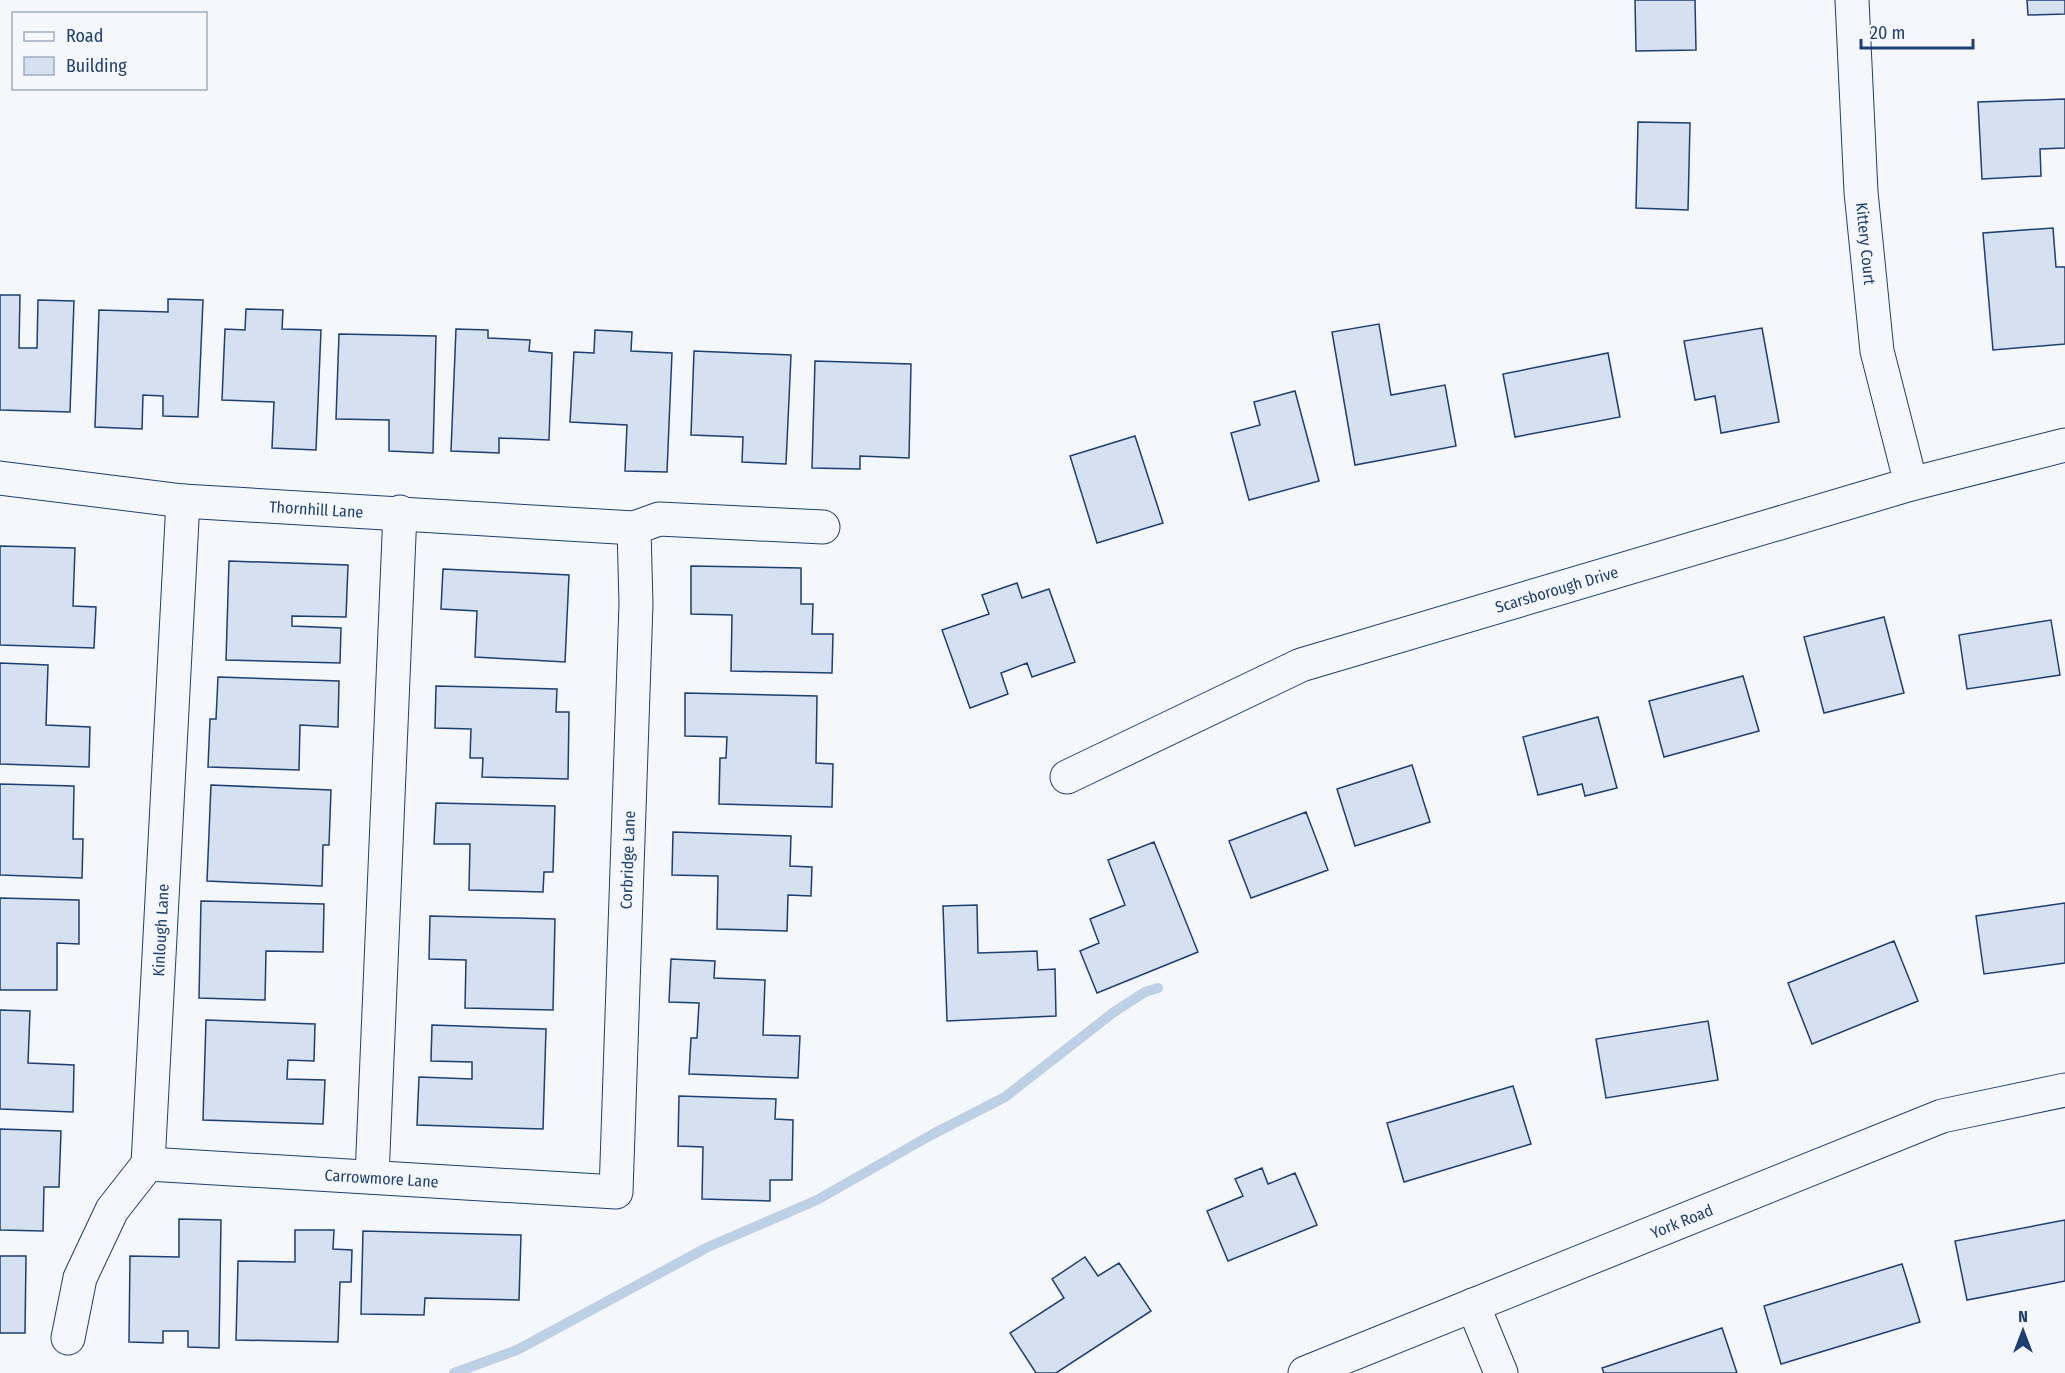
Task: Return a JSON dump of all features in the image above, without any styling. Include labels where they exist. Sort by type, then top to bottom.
[{"type":"street","name":"Kittery Court","points":[[1852,0],[1862,192],[1876,351],[1911,484]]},
{"type":"street","name":"Scarsborough Drive","points":[[1067,777],[1301,665],[1911,484],[2065,445]]},
{"type":"street","name":"Thornhill Lane","points":[[0,478],[183,501],[400,512],[634,528]]},
{"type":"street","name":"Kinlough Lane","points":[[148,1164],[183,501]]},
{"type":"street","points":[[372,1177],[400,512]]},
{"type":"street","points":[[634,528],[659,519],[823,527]]},
{"type":"street","name":"Corbridge Lane","points":[[616,1192],[636,616],[634,528]]},
{"type":"street","name":"York Road","points":[[1305,1373],[1942,1116],[2065,1090]]},
{"type":"street","points":[[68,1338],[80,1278],[112,1210],[148,1164]]},
{"type":"street","name":"Carrowmore Lane","points":[[148,1164],[616,1192]]},
{"type":"street","points":[[1473,1305],[1501,1373]]},
{"type":"building","points":[[1635,0],[1695,0],[1696,50],[1636,51]]},
{"type":"building","points":[[2027,0],[2065,0],[2065,14],[2028,15]]},
{"type":"building","points":[[2065,99],[2065,148],[2040,149],[2041,176],[1982,179],[1978,102]]},
{"type":"building","points":[[1638,122],[1690,123],[1688,210],[1636,208]]},
{"type":"building","points":[[2053,228],[2056,267],[2065,267],[2065,344],[1993,350],[1983,233]]},
{"type":"building","points":[[0,295],[20,295],[19,348],[37,348],[38,300],[74,301],[70,412],[0,410]]},
{"type":"building","points":[[168,299],[203,300],[198,417],[163,416],[163,396],[143,395],[142,429],[95,427],[99,310],[168,312]]},
{"type":"building","points":[[246,309],[283,310],[282,329],[321,330],[316,450],[272,448],[274,402],[222,400],[225,329],[245,330]]},
{"type":"building","points":[[1379,324],[1391,395],[1445,385],[1456,446],[1355,465],[1332,332]]},
{"type":"building","points":[[1762,328],[1779,422],[1721,433],[1715,396],[1695,400],[1684,341]]},
{"type":"building","points":[[456,329],[488,330],[488,338],[530,340],[529,351],[552,353],[549,440],[499,438],[499,453],[451,451]]},
{"type":"building","points":[[595,330],[632,332],[631,351],[672,353],[667,472],[625,471],[627,425],[570,422],[574,352],[594,353]]},
{"type":"building","points":[[339,334],[436,336],[433,453],[389,451],[389,420],[336,419]]},
{"type":"building","points":[[694,351],[791,355],[786,464],[742,462],[743,437],[691,435]]},
{"type":"building","points":[[1608,353],[1620,417],[1515,437],[1503,374]]},
{"type":"building","points":[[815,361],[911,364],[909,458],[860,456],[860,469],[812,468]]},
{"type":"building","points":[[1295,391],[1319,481],[1249,500],[1231,433],[1260,425],[1254,402]]},
{"type":"building","points":[[1135,436],[1163,523],[1097,543],[1070,456]]},
{"type":"building","points":[[0,546],[75,548],[73,606],[96,607],[94,648],[0,645]]},
{"type":"building","points":[[229,561],[348,565],[346,617],[292,616],[292,626],[341,628],[340,663],[226,660]]},
{"type":"building","points":[[691,566],[801,568],[801,604],[813,604],[812,634],[833,634],[832,673],[731,671],[732,615],[691,614]]},
{"type":"building","points":[[443,569],[569,575],[565,662],[475,657],[477,611],[441,609]]},
{"type":"building","points":[[1017,583],[1022,598],[1049,589],[1075,662],[1032,677],[1027,663],[1001,673],[1008,694],[970,708],[942,630],[989,614],[982,595]]},
{"type":"building","points":[[1884,617],[1904,693],[1824,713],[1804,637]]},
{"type":"building","points":[[2051,620],[2060,675],[1967,689],[1959,635]]},
{"type":"building","points":[[0,663],[48,665],[46,725],[90,727],[89,767],[0,764]]},
{"type":"building","points":[[1743,676],[1759,731],[1664,757],[1649,701]]},
{"type":"building","points":[[218,677],[339,681],[338,727],[300,725],[299,770],[208,767],[210,719],[216,719]]},
{"type":"building","points":[[436,686],[557,689],[556,712],[569,712],[568,779],[482,777],[483,758],[470,758],[471,729],[435,728]]},
{"type":"building","points":[[685,693],[817,696],[816,763],[833,764],[832,807],[719,804],[720,758],[726,758],[727,737],[685,736]]},
{"type":"building","points":[[1598,717],[1617,788],[1585,796],[1582,784],[1538,795],[1523,737]]},
{"type":"building","points":[[1412,765],[1430,822],[1355,846],[1337,789]]},
{"type":"building","points":[[0,784],[74,786],[73,839],[83,839],[82,878],[0,875]]},
{"type":"building","points":[[211,785],[331,790],[329,845],[323,845],[322,886],[207,881]]},
{"type":"building","points":[[436,803],[555,806],[553,872],[544,872],[543,892],[469,890],[470,844],[434,844]]},
{"type":"building","points":[[1306,812],[1328,870],[1251,898],[1229,841]]},
{"type":"building","points":[[673,832],[791,836],[790,866],[812,867],[811,896],[788,895],[787,931],[717,929],[718,876],[672,875]]},
{"type":"building","points":[[1154,842],[1198,952],[1097,993],[1080,951],[1099,943],[1090,919],[1125,905],[1108,860]]},
{"type":"building","points":[[0,898],[79,900],[79,944],[57,943],[57,990],[0,990]]},
{"type":"building","points":[[201,901],[324,904],[323,952],[266,951],[265,1000],[199,998]]},
{"type":"building","points":[[2065,903],[2065,963],[1984,974],[1976,916]]},
{"type":"building","points":[[977,905],[978,953],[1037,951],[1038,970],[1055,969],[1056,1016],[947,1021],[943,906]]},
{"type":"building","points":[[430,916],[555,919],[553,1010],[465,1008],[466,960],[429,959]]},
{"type":"building","points":[[1894,941],[1918,1001],[1812,1044],[1788,983]]},
{"type":"building","points":[[671,959],[715,961],[714,978],[765,980],[763,1035],[800,1036],[798,1078],[689,1074],[691,1038],[697,1038],[699,1003],[669,1002]]},
{"type":"building","points":[[0,1010],[30,1011],[28,1063],[74,1065],[73,1112],[0,1109]]},
{"type":"building","points":[[206,1020],[315,1024],[314,1061],[288,1060],[287,1079],[325,1080],[323,1124],[203,1120]]},
{"type":"building","points":[[1708,1021],[1718,1080],[1606,1098],[1596,1039]]},
{"type":"building","points":[[432,1025],[546,1029],[543,1129],[417,1125],[419,1077],[472,1079],[472,1062],[431,1061]]},
{"type":"building","points":[[1513,1086],[1531,1144],[1404,1182],[1387,1123]]},
{"type":"building","points":[[679,1096],[776,1099],[775,1119],[793,1120],[792,1180],[770,1180],[770,1201],[702,1199],[703,1147],[678,1146]]},
{"type":"building","points":[[0,1129],[61,1131],[59,1187],[44,1187],[43,1231],[0,1230]]},
{"type":"building","points":[[1262,1168],[1268,1184],[1295,1173],[1317,1225],[1228,1261],[1207,1211],[1243,1196],[1235,1179]]},
{"type":"building","points":[[179,1219],[221,1220],[219,1348],[188,1347],[188,1331],[163,1331],[163,1343],[129,1342],[130,1256],[179,1257]]},
{"type":"building","points":[[2065,1220],[2065,1281],[1967,1300],[1955,1241]]},
{"type":"building","points":[[295,1230],[334,1230],[333,1249],[352,1250],[351,1282],[340,1282],[338,1342],[236,1340],[238,1261],[295,1262]]},
{"type":"building","points":[[363,1231],[521,1235],[519,1300],[425,1298],[424,1315],[361,1314]]},
{"type":"building","points":[[0,1256],[26,1256],[25,1333],[0,1333]]},
{"type":"building","points":[[1085,1257],[1098,1276],[1119,1263],[1151,1311],[1056,1373],[1036,1373],[1010,1333],[1064,1298],[1052,1279]]},
{"type":"building","points":[[1902,1264],[1920,1322],[1781,1364],[1764,1306]]},
{"type":"building","points":[[1722,1328],[1737,1373],[1604,1373],[1602,1368]]},
{"type":"waterway","points":[[454,1373],[517,1350],[708,1247],[817,1200],[933,1134],[1005,1097],[1114,1012],[1145,992],[1158,988]]}]
